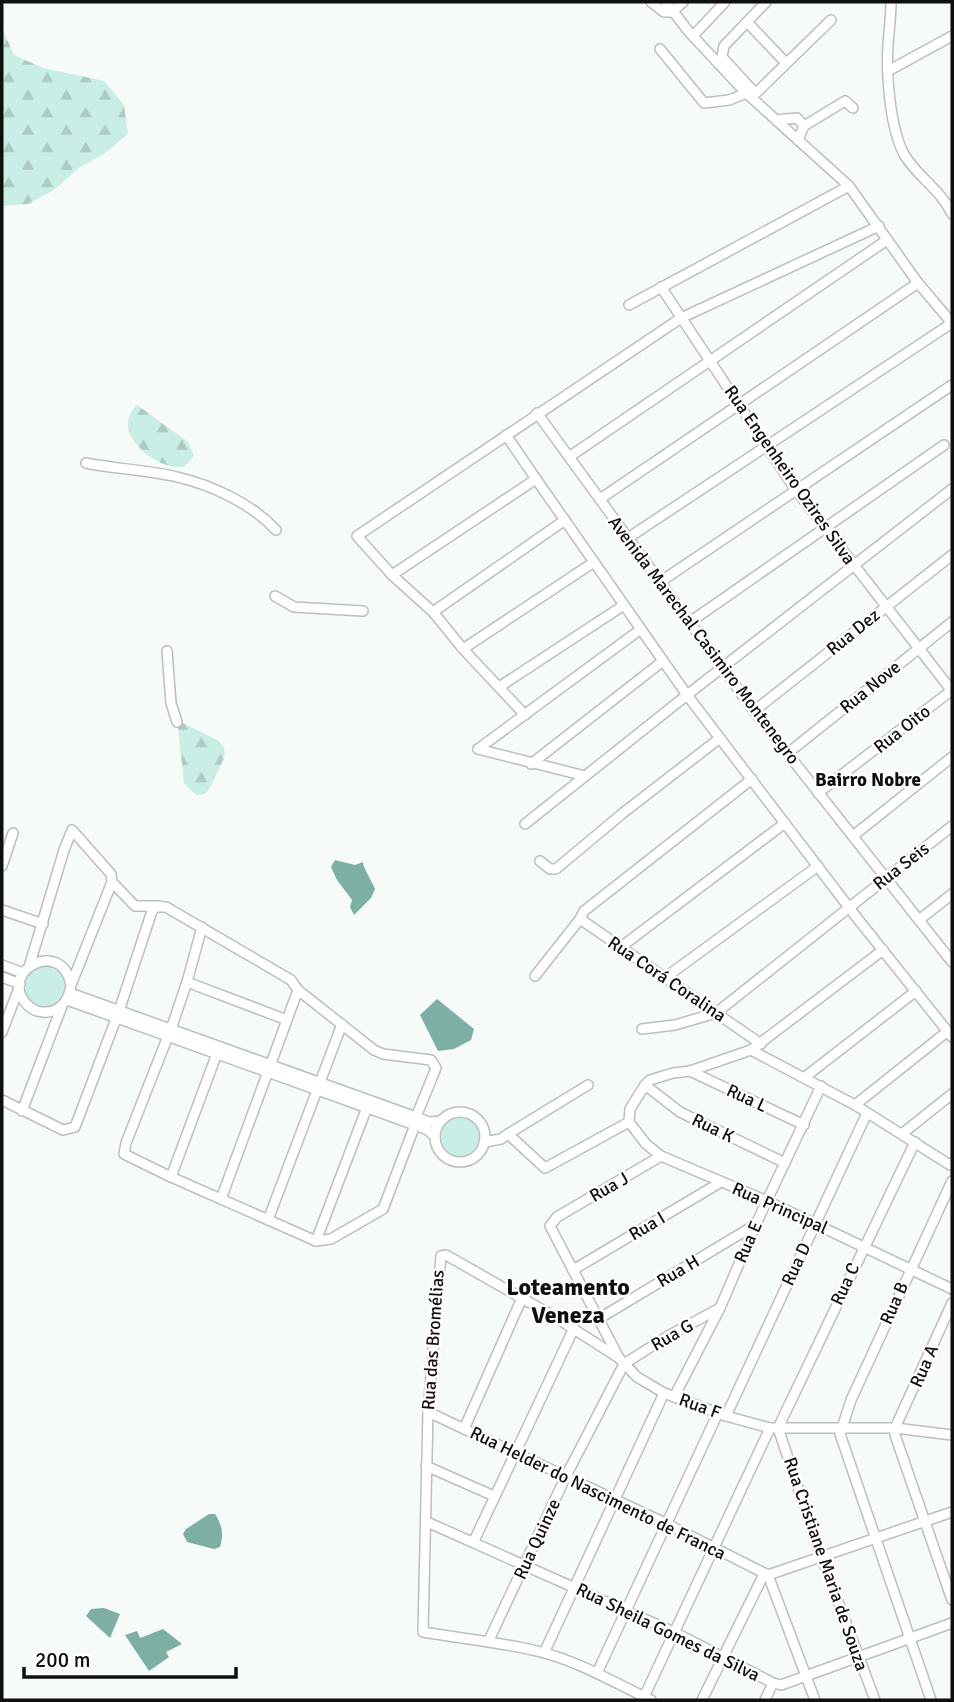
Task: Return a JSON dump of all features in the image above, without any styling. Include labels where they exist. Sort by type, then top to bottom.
[{"type":"street","points":[[650,2],[664,12],[672,12],[684,2]]},
{"type":"street","points":[[628,538],[952,323],[918,283],[849,186],[776,120],[692,36],[666,2]]},
{"type":"street","points":[[692,36],[725,2]]},
{"type":"street","points":[[751,95],[722,57],[724,46],[766,2]]},
{"type":"street","points":[[891,2],[888,71],[893,114],[904,154],[939,192],[952,214]]},
{"type":"street","points":[[660,49],[704,103],[729,100],[751,95],[831,20]]},
{"type":"street","points":[[747,22],[786,63]]},
{"type":"street","points":[[888,71],[952,36]]},
{"type":"street","points":[[798,140],[804,126],[845,102],[853,108]]},
{"type":"street","points":[[776,120],[797,118],[804,126]]},
{"type":"street","points":[[629,305],[849,186]]},
{"type":"street","points":[[525,715],[463,649],[433,612],[392,575],[357,536],[681,318],[879,226]]},
{"type":"street","points":[[569,457],[887,240]]},
{"type":"street","points":[[600,499],[918,283]]},
{"type":"street","name":"Rua Engenheiro Ozires Silva","points":[[661,287],[796,489],[952,690]]},
{"type":"street","points":[[660,582],[952,385]]},
{"type":"street","name":"Avenida Marechal Casimiro Montenegro","points":[[537,413],[754,711],[952,961]]},
{"type":"street","points":[[506,435],[687,695],[950,1034],[855,1105]]},
{"type":"street","points":[[690,622],[944,445]]},
{"type":"street","points":[[86,463],[177,477],[208,487],[261,516],[276,530]]},
{"type":"street","points":[[392,575],[536,479]]},
{"type":"street","points":[[525,824],[952,489]]},
{"type":"street","points":[[433,612],[565,520]]},
{"type":"street","name":"Rua Dez","points":[[754,711],[952,555]]},
{"type":"street","points":[[463,649],[594,562]]},
{"type":"street","points":[[275,596],[294,607],[363,611]]},
{"type":"street","points":[[499,687],[624,605]]},
{"type":"street","name":"Rua Nove","points":[[788,753],[952,622]]},
{"type":"street","points":[[584,776],[478,749],[641,629]]},
{"type":"street","points":[[167,651],[172,703],[177,722]]},
{"type":"street","points":[[531,764],[663,661]]},
{"type":"street","name":"Rua Oito","points":[[818,793],[952,690]]},
{"type":"street","points":[[540,861],[550,869],[556,869],[720,738]]},
{"type":"street","points":[[853,836],[952,757]]},
{"type":"street","points":[[535,976],[582,915],[752,779]]},
{"type":"street","points":[[621,947],[785,823]]},
{"type":"street","name":"Rua Seis","points":[[716,1013],[952,826]]},
{"type":"street","points":[[2,1032],[43,924],[72,830],[111,874],[112,881],[22,1111]]},
{"type":"street","points":[[2,866],[13,833]]},
{"type":"street","points":[[666,977],[818,866]]},
{"type":"street","points":[[112,881],[135,906],[161,906],[202,927],[291,980],[298,990],[383,1054],[430,1060],[435,1063],[436,1068],[383,1209],[331,1239],[316,1241],[124,1154],[187,982],[202,927]]},
{"type":"street","points":[[919,920],[952,894]]},
{"type":"street","points":[[2,1100],[63,1130],[75,1127],[118,1014],[152,911],[161,906]]},
{"type":"street","points":[[2,910],[43,924]]},
{"type":"street","name":"Rua Corá Coralina","points":[[582,915],[621,947],[761,1044]]},
{"type":"street","points":[[508,1134],[545,1168],[629,1122],[630,1109],[645,1085],[666,1075],[690,1071],[751,1050],[883,950]]},
{"type":"street","points":[[26,970],[36,962],[52,961],[65,970],[68,996]]},
{"type":"street","points":[[2,965],[26,970]]},
{"type":"street","points":[[2,977],[20,986]]},
{"type":"street","points":[[187,982],[287,1020]]},
{"type":"street","points":[[20,986],[21,996],[32,1009],[47,1012],[68,996]]},
{"type":"street","points":[[221,1199],[298,990]]},
{"type":"street","points":[[805,1077],[916,991]]},
{"type":"street","points":[[68,996],[415,1121],[435,1137],[440,1153],[455,1162],[472,1159],[479,1154],[484,1142],[484,1129],[473,1116],[456,1112],[441,1121],[415,1121]]},
{"type":"street","points":[[642,1029],[675,1025],[716,1013]]},
{"type":"street","points":[[268,1220],[342,1024]]},
{"type":"street","points":[[171,1177],[218,1050]]},
{"type":"street","points":[[751,1050],[855,1105],[952,1166]]},
{"type":"street","name":"Rua L","points":[[690,1071],[804,1125]]},
{"type":"street","points":[[484,1142],[501,1139],[588,1084]]},
{"type":"street","name":"Rua K","points":[[645,1085],[680,1112],[785,1163]]},
{"type":"street","name":"Rua E","points":[[544,1653],[615,1500],[669,1395],[720,1308],[821,1086]]},
{"type":"street","points":[[903,1133],[952,1094]]},
{"type":"street","points":[[316,1241],[368,1104]]},
{"type":"street","name":"Rua D","points":[[597,1673],[665,1523],[722,1415],[867,1113]]},
{"type":"street","points":[[435,1137],[441,1121]]},
{"type":"street","name":"Rua Principal","points":[[629,1122],[646,1144],[662,1156],[767,1201],[952,1289]]},
{"type":"street","name":"Rua C","points":[[648,1699],[714,1548],[915,1142]]},
{"type":"street","name":"Rua J","points":[[557,1217],[662,1156]]},
{"type":"street","name":"Rua I","points":[[573,1270],[721,1181]]},
{"type":"street","name":"Rua B","points":[[841,1428],[850,1400],[952,1181]]},
{"type":"street","name":"Rua F","points":[[557,1217],[551,1223],[551,1229],[622,1361],[637,1377],[669,1395],[722,1415],[774,1428],[895,1428],[952,1435]]},
{"type":"street","name":"Rua H","points":[[600,1318],[756,1224]]},
{"type":"street","name":"Rua das Bromélias","points":[[489,1640],[423,1632],[428,1412],[441,1256],[446,1255],[574,1328],[622,1361]]},
{"type":"street","points":[[464,1429],[522,1298]]},
{"type":"street","name":"Rua A","points":[[895,1428],[952,1303]]},
{"type":"street","name":"Rua G","points":[[622,1361],[720,1308]]},
{"type":"street","points":[[474,1541],[574,1328]]},
{"type":"street","name":"Rua Quinze","points":[[489,1640],[622,1361]]},
{"type":"street","name":"Rua Helder do Nascimento de Franca","points":[[428,1412],[665,1523],[766,1574]]},
{"type":"street","name":"Rua Cristiane Maria de Souza","points":[[774,1428],[874,1700]]},
{"type":"street","points":[[841,1428],[841,1441],[931,1700]]},
{"type":"street","points":[[895,1428],[896,1443],[952,1600]]},
{"type":"street","points":[[426,1466],[494,1496]]},
{"type":"street","points":[[702,1700],[766,1574],[952,1512]]},
{"type":"street","name":"Rua Sheila Gomes da Silva","points":[[427,1522],[676,1633],[781,1685],[952,1623]]},
{"type":"street","points":[[766,1574],[815,1700]]},
{"type":"street","points":[[489,1640],[544,1653],[597,1673],[648,1699]]},
{"type":"street","points":[[765,1700],[773,1683]]},
{"type":"green space","points":[[2,28],[14,55],[43,68],[104,81],[124,105],[128,134],[105,153],[80,167],[54,190],[28,204],[2,206]]},
{"type":"green space","points":[[137,405],[188,442],[194,456],[184,467],[158,461],[134,441],[128,423],[130,414]]},
{"type":"green space","points":[[183,723],[219,741],[224,748],[225,756],[205,794],[196,795],[184,783],[178,727]]},
{"type":"green space","points":[[45,965],[60,971],[66,986],[60,1001],[45,1007],[30,1001],[24,986],[30,971]]},
{"type":"green space","points":[[460,1116],[475,1122],[481,1137],[475,1152],[460,1158],[445,1152],[439,1137],[445,1122]]},
{"type":"shaded area","points":[[335,860],[355,865],[363,862],[375,889],[371,898],[354,915],[350,907],[352,900],[331,867]]},
{"type":"shaded area","points":[[437,999],[474,1029],[471,1040],[454,1049],[438,1051],[420,1015]]},
{"type":"shaded area","points":[[209,1514],[215,1514],[221,1526],[220,1547],[214,1549],[187,1542],[183,1534],[186,1529]]},
{"type":"shaded area","points":[[104,1608],[120,1614],[110,1638],[86,1616],[91,1609]]},
{"type":"shaded area","points":[[163,1629],[182,1644],[166,1652],[169,1657],[149,1671],[125,1635],[137,1631],[140,1638]]},
{"type":"district","name":"Bairro Nobre","points":[[868,780]]},
{"type":"district","name":"Loteamento Veneza","points":[[568,1301]]}]
